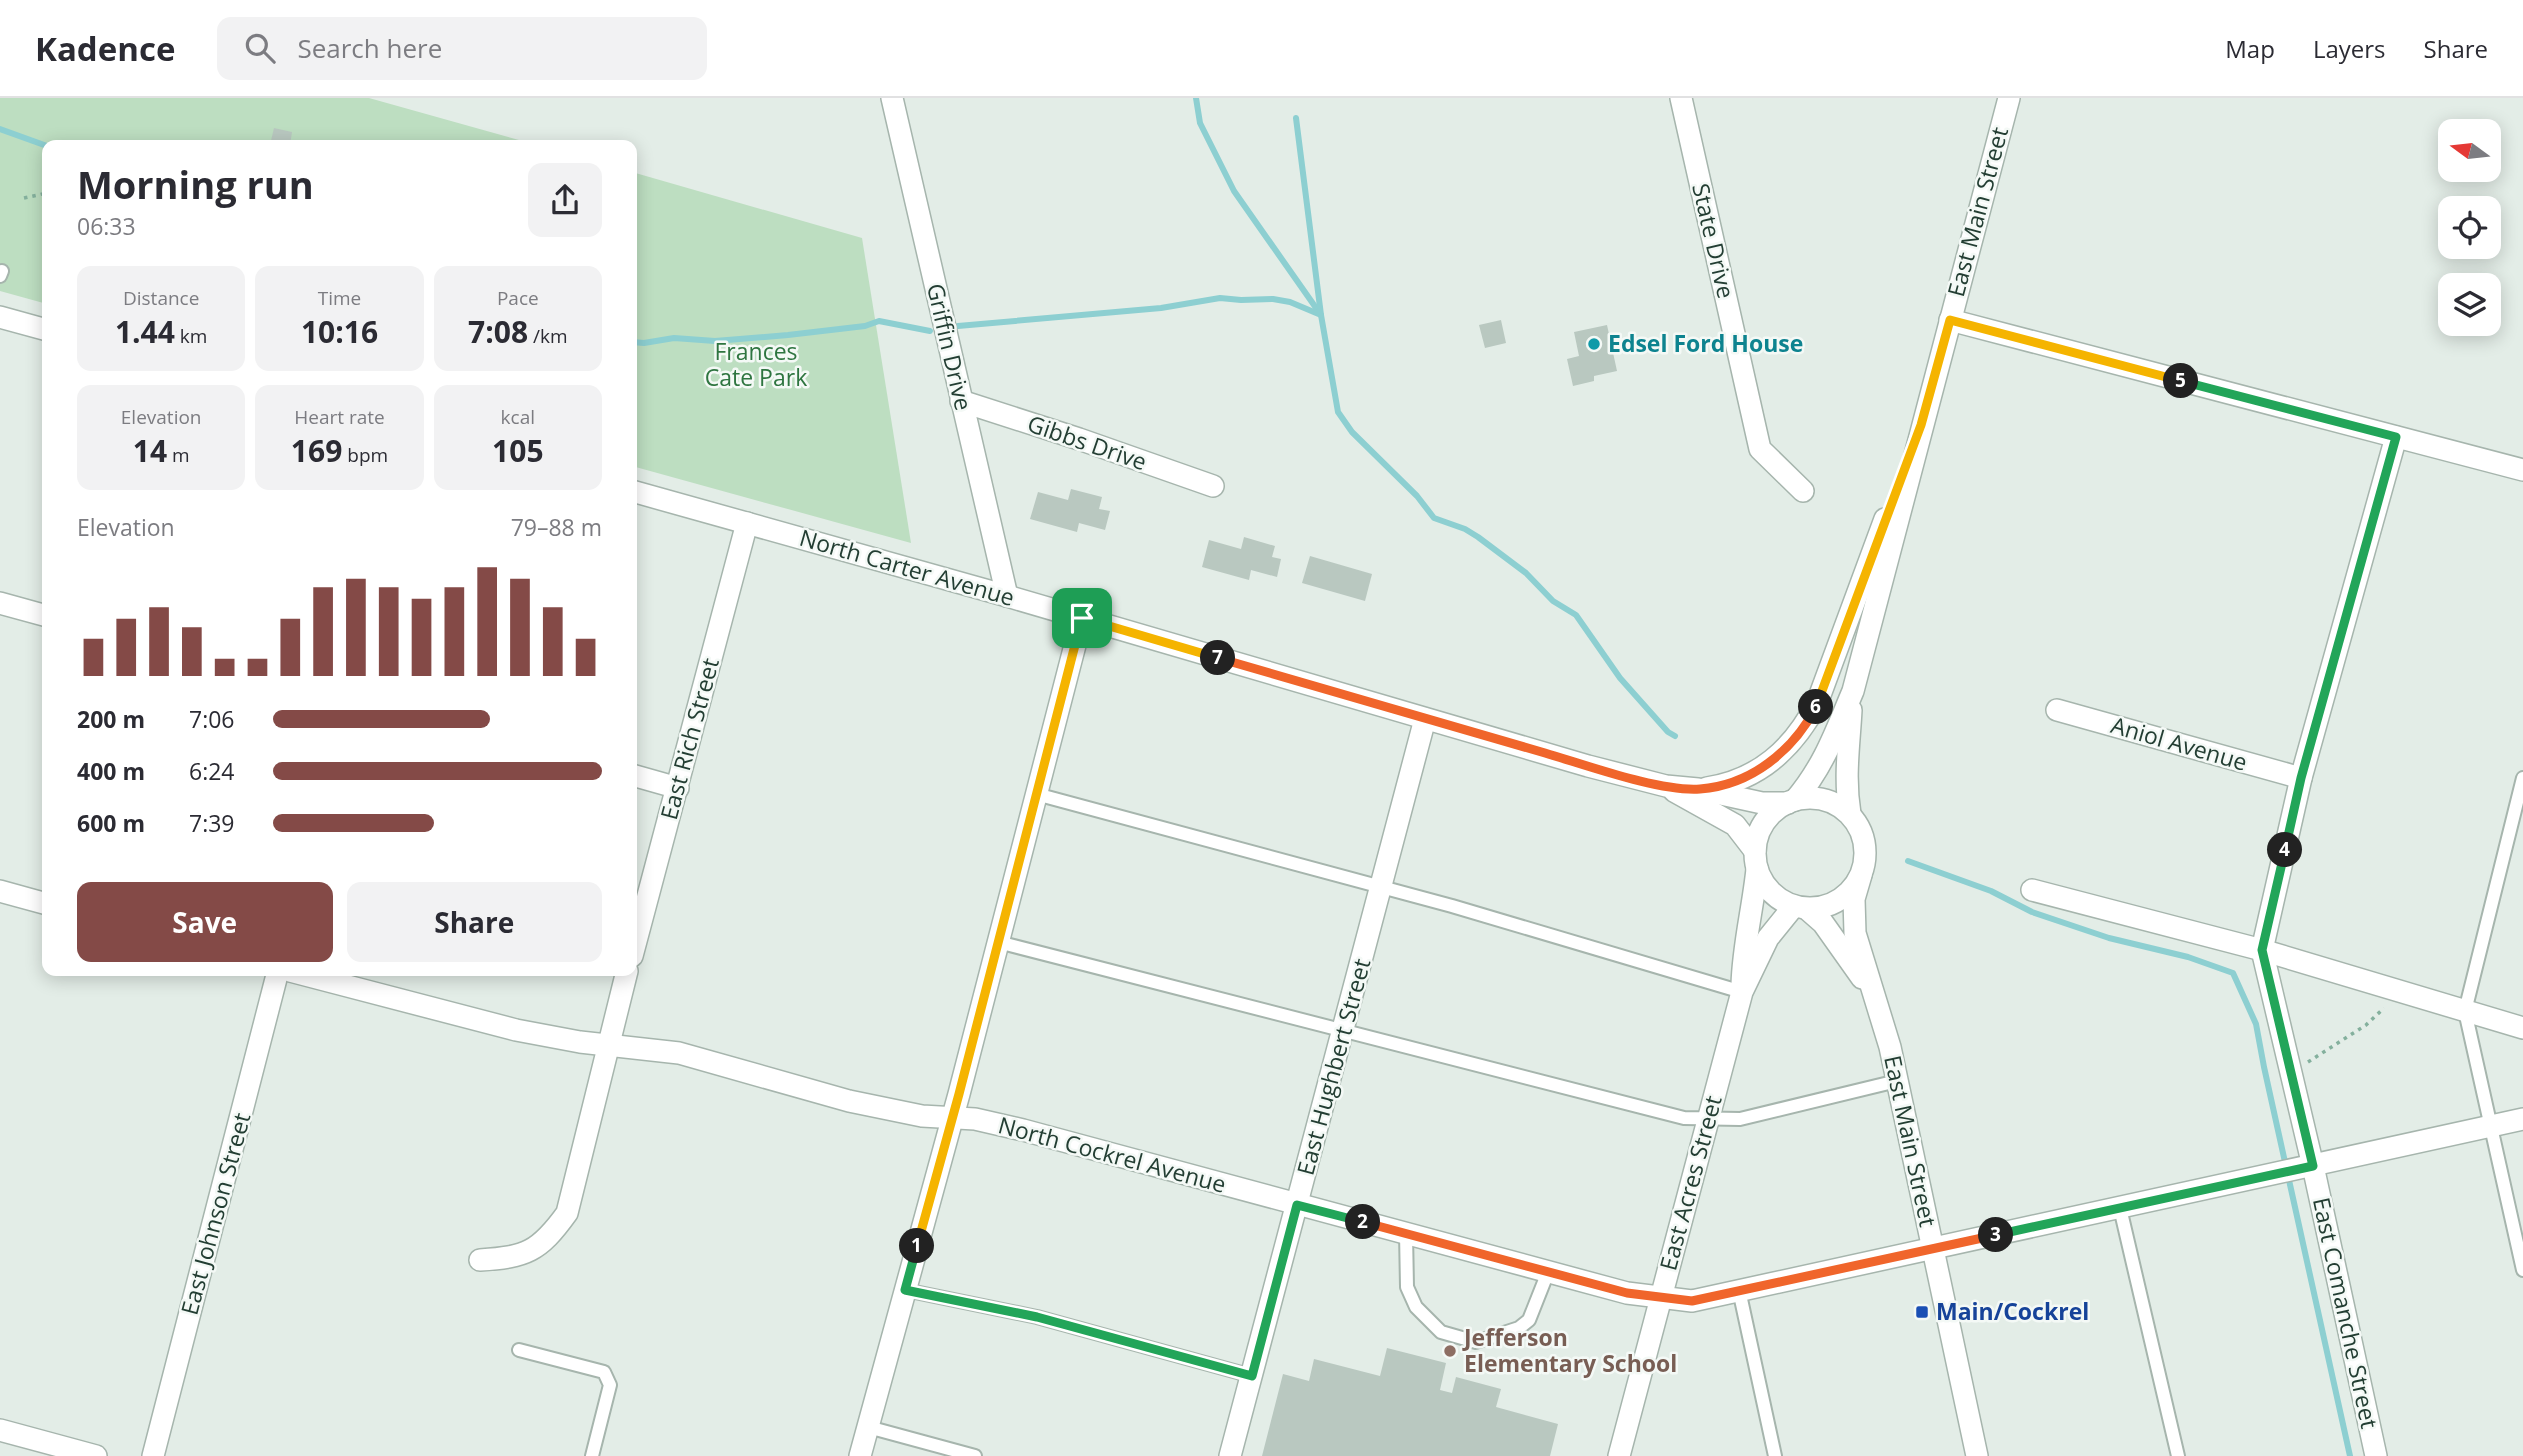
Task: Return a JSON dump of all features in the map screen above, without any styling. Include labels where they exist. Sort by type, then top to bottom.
[{"type":"street","name":"Griffin Drive","points":[[892,98],[1007,596]]},
{"type":"street","name":"State Drive","points":[[1682,98],[1760,449],[1802,491]]},
{"type":"street","name":"East Main Street","points":[[1792,801],[1810,782],[1825,758],[1853,691],[2009,98]]},
{"type":"street","points":[[0,317],[42,329]]},
{"type":"street","points":[[1950,320],[2523,470]]},
{"type":"street","name":"Gibbs Drive","points":[[961,401],[1213,486]]},
{"type":"street","points":[[1698,789],[1725,785],[1756,772],[1796,740],[1808,721],[1921,425]]},
{"type":"street","name":"East Comanche Street","points":[[2376,1456],[2305,1168],[2290,1070],[2262,950],[2301,778],[2396,437]]},
{"type":"street","name":"North Carter Avenue","points":[[637,492],[1666,786],[1698,789],[1762,803],[1792,801]]},
{"type":"street","name":"East Rich Street","points":[[637,938],[747,523]]},
{"type":"street","points":[[0,603],[42,615]]},
{"type":"street","points":[[860,1456],[952,1118],[1082,618]]},
{"type":"street","name":"East Main Street","points":[[1850,814],[1846,763],[1853,691]]},
{"type":"street","name":"Aniol Avenue","points":[[2057,710],[2301,778]]},
{"type":"street","name":"East Hughbert Street","points":[[1230,1456],[1425,719]]},
{"type":"street","points":[[637,776],[678,788]]},
{"type":"street","name":"North Carter Avenue","points":[[1666,786],[1735,825],[1756,860]]},
{"type":"street","points":[[1817,798],[1835,804],[1850,814],[1858,825],[1864,842],[1865,859],[1861,875],[1848,894],[1830,905],[1801,907],[1777,898],[1767,888],[1756,860],[1759,832],[1770,815],[1792,801],[1817,798]]},
{"type":"street","name":"East Acres Street","points":[[1742,992],[1743,956],[1749,929],[1756,860]]},
{"type":"street","name":"East Main Street","points":[[1861,875],[1854,899],[1855,933],[1890,1047],[1977,1456]]},
{"type":"street","points":[[2032,890],[2262,950],[2523,1028]]},
{"type":"street","points":[[0,891],[42,903]]},
{"type":"street","name":"East Main Street","points":[[1801,907],[1823,923],[1872,992]]},
{"type":"street","name":"East Acres Street","points":[[1619,1456],[1742,992],[1768,938],[1801,907]]},
{"type":"street","name":"East Johnson Street","points":[[153,1456],[277,976]]},
{"type":"street","name":"North Cockrel Avenue","points":[[309,976],[516,1030],[580,1042],[679,1053],[849,1101],[922,1116],[975,1119],[1023,1130],[1627,1293],[1692,1301],[2523,1119]]},
{"type":"street","points":[[480,1260],[514,1258],[530,1252],[556,1229],[567,1213],[626,976]]},
{"type":"street","points":[[0,1430],[96,1456]]},
{"type":"lane","points":[[2523,778],[2465,1012],[2523,1270]]},
{"type":"lane","points":[[1036,794],[1620,954],[1742,992]]},
{"type":"lane","points":[[998,942],[1684,1118],[1740,1119],[1897,1081]]},
{"type":"lane","points":[[2120,1208],[2175,1455]]},
{"type":"lane","points":[[1406,1234],[1407,1287],[1416,1307],[1441,1332],[1476,1342],[1519,1328],[1529,1320],[1548,1272]]},
{"type":"lane","points":[[905,1290],[1037,1317],[1252,1376]]},
{"type":"lane","points":[[1739,1290],[1775,1456]]},
{"type":"lane","points":[[519,1350],[604,1373],[610,1384],[592,1456]]},
{"type":"lane","points":[[868,1427],[975,1456]]},
{"type":"path","points":[[24,198],[42,193]]},
{"type":"path","points":[[2290,1070],[2331,1050],[2366,1025],[2386,1006],[2394,990]]},
{"type":"green space","points":[[0,98],[369,98],[519,140],[42,140],[42,303],[0,291]]},
{"type":"green space","name":"Frances Cate Park","points":[[637,173],[862,238],[911,543],[637,467]]},
{"type":"building","points":[[274,128],[292,132],[291,140],[271,140]]},
{"type":"building","points":[[1501,320],[1506,343],[1485,348],[1479,325]]},
{"type":"building","name":"Edsel Ford House","points":[[1607,325],[1617,371],[1594,376],[1594,381],[1573,386],[1567,359],[1579,356],[1574,332]]},
{"type":"building","points":[[1071,489],[1102,497],[1099,509],[1110,511],[1105,530],[1079,523],[1077,532],[1030,519],[1038,492],[1068,500]]},
{"type":"building","points":[[1244,537],[1275,546],[1272,557],[1281,559],[1277,577],[1251,570],[1249,580],[1202,567],[1209,540],[1241,549]]},
{"type":"building","points":[[1310,556],[1372,574],[1365,601],[1302,583]]},
{"type":"building","points":[[1387,1348],[1446,1363],[1440,1390],[1452,1393],[1456,1377],[1501,1389],[1496,1407],[1558,1424],[1550,1456],[1262,1456],[1283,1374],[1309,1381],[1314,1359],[1380,1376]]},
{"type":"waterway","points":[[1196,98],[1200,123],[1234,191],[1321,315],[1338,412],[1352,432],[1417,496],[1434,518],[1465,529],[1478,537],[1526,573],[1553,601],[1576,615],[1620,678],[1668,732],[1675,736]]},
{"type":"waterway","points":[[958,326],[1161,308],[1220,298],[1273,299],[1290,302],[1321,315],[1296,118]]},
{"type":"waterway","points":[[0,129],[42,144]]},
{"type":"waterway","points":[[637,342],[674,338],[715,341],[788,335],[865,326],[879,321],[930,331]]},
{"type":"waterway","points":[[1908,861],[1991,891],[2032,912],[2109,938],[2188,957],[2233,973],[2256,1024],[2350,1456]]},
{"type":"place","name":"Edsel Ford House","points":[[1594,344]]},
{"type":"place","name":"Main/Cockrel","points":[[1922,1312]]},
{"type":"place","name":"Jefferson Elementary School","points":[[1450,1351]]},
{"type":"route","points":[[1950,320],[2396,437],[2301,778],[2262,950],[2313,1166],[1692,1301],[1627,1293],[1297,1205],[1252,1376],[1090,1330],[905,1290],[959,1094],[1082,618],[1588,766],[1666,786],[1698,789],[1725,785],[1756,772],[1796,740],[1808,721],[1921,425],[1950,320]]}]
